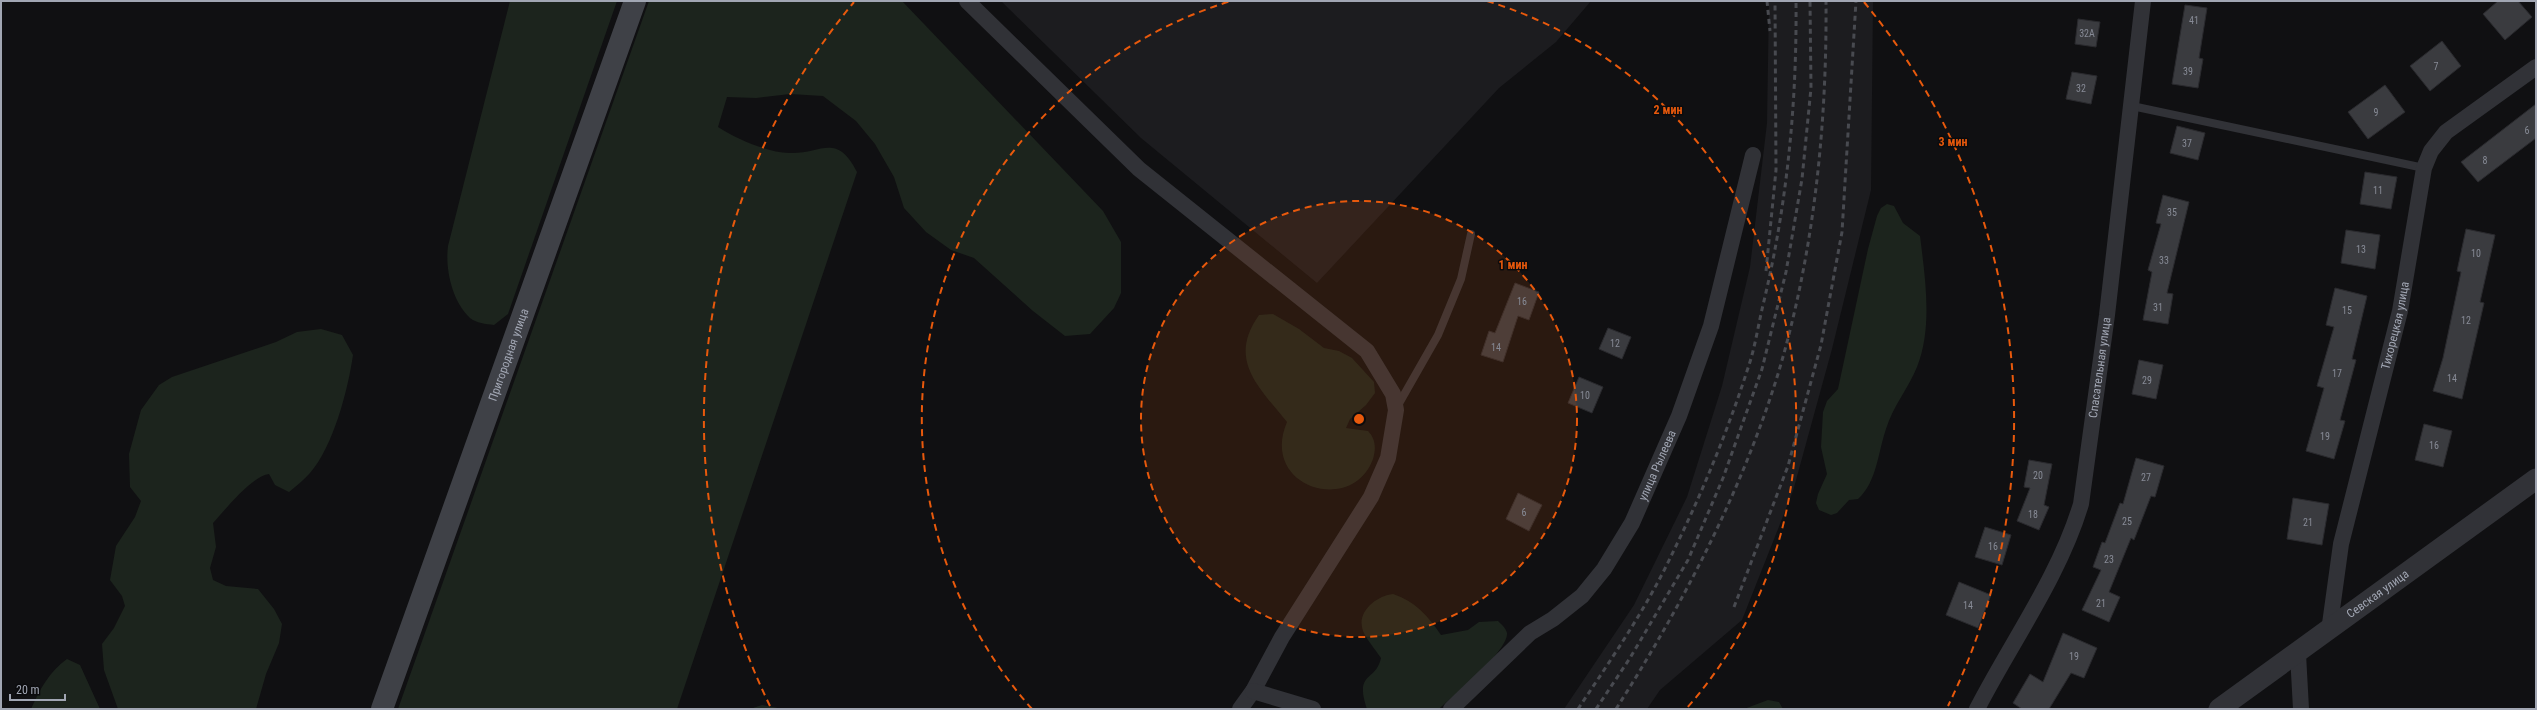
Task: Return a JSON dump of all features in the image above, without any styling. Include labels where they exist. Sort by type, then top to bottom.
[{"type":"main road","name":"Пригородная улица","points":[[382,709],[635,1]]},
{"type":"street","points":[[967,1],[1139,169],[1367,351],[1393,394],[1396,410],[1388,458],[1371,497],[1282,637],[1253,691],[1240,709]]},
{"type":"street","name":"Спасательная улица","points":[[1977,709],[2053,572],[2067,544],[2082,504],[2132,106],[2143,1]]},
{"type":"street","name":"Тихорецкая улица","points":[[2329,631],[2341,544],[2400,311],[2424,168],[2431,151],[2446,132],[2536,67]]},
{"type":"street","name":"улица Рылеева","points":[[1451,709],[1530,633],[1553,619],[1582,596],[1604,569],[1632,523],[1679,416],[1712,326],[1753,156]]},
{"type":"street","name":"Севская улица","points":[[2219,709],[2298,654],[2536,479]]},
{"type":"street","points":[[2298,654],[2301,709]]},
{"type":"street","points":[[1253,691],[1313,709]]},
{"type":"lane","points":[[2132,106],[2424,168]]},
{"type":"lane","points":[[1396,410],[1419,373],[1438,335],[1461,279],[1470,234]]},
{"type":"shaded area","points":[[510,1],[617,1],[508,314],[494,325],[475,321],[464,311],[454,294],[449,274],[447,255]]},
{"type":"shaded area","points":[[649,1],[902,1],[1103,211],[1121,242],[1121,293],[1114,308],[1090,334],[1065,336],[1033,311],[974,258],[951,250],[926,232],[904,208],[894,177],[875,144],[856,121],[823,96],[790,94],[756,98],[727,97],[718,127],[726,132],[752,144],[780,152],[800,153],[834,148],[842,152],[849,159],[857,172],[677,709],[398,709]]},
{"type":"shaded area","points":[[1001,1],[1591,1],[1556,42],[1499,88],[1317,283],[1141,138]]},
{"type":"shaded area","points":[[1769,1],[1873,1],[1871,190],[1832,349],[1793,491],[1742,620],[1660,690],[1647,709],[1564,709],[1634,605],[1687,497],[1722,386],[1750,267],[1767,123]]},
{"type":"shaded area","points":[[1887,204],[1894,206],[1903,223],[1920,236],[1926,302],[1925,335],[1922,352],[1917,367],[1889,421],[1876,466],[1869,484],[1858,499],[1849,500],[1837,513],[1831,515],[1819,510],[1816,503],[1818,494],[1827,474],[1821,447],[1823,412],[1827,401],[1838,389],[1868,249],[1877,216],[1881,208]]},
{"type":"shaded area","points":[[1273,314],[1299,329],[1324,348],[1339,351],[1352,358],[1374,382],[1375,393],[1366,405],[1350,419],[1346,428],[1368,431],[1373,437],[1375,452],[1373,459],[1362,476],[1347,486],[1329,489],[1312,486],[1296,477],[1286,463],[1282,445],[1287,422],[1257,385],[1250,372],[1246,359],[1246,346],[1250,331],[1259,315]]},
{"type":"shaded area","points":[[321,329],[342,335],[353,355],[343,401],[326,449],[310,473],[303,481],[289,492],[275,485],[269,474],[262,476],[239,494],[213,523],[216,547],[210,568],[213,580],[226,586],[258,589],[274,609],[282,624],[279,643],[266,674],[256,709],[118,709],[104,670],[102,644],[114,628],[125,606],[122,596],[110,580],[116,546],[135,517],[141,501],[130,487],[129,454],[141,410],[159,385],[172,377],[276,342],[297,332]]},
{"type":"shaded area","points":[[1393,594],[1408,601],[1420,610],[1441,635],[1468,630],[1479,622],[1498,621],[1507,633],[1505,641],[1490,662],[1439,709],[1367,709],[1363,688],[1364,682],[1375,671],[1381,658],[1363,631],[1362,617],[1369,606],[1374,602],[1387,595]]},
{"type":"shaded area","points":[[67,659],[80,665],[100,709],[31,709],[50,675]]},
{"type":"shaded area","points":[[1768,700],[1779,702],[1783,709],[1744,709]]},
{"type":"shaded area","points":[[762,705],[783,709],[750,709]]},
{"type":"building","points":[[2498,1],[2518,1],[2532,17],[2505,40],[2483,14]]},
{"type":"building","points":[[2185,5],[2207,8],[2199,58],[2203,59],[2198,88],[2172,84]]},
{"type":"building","points":[[2078,19],[2100,22],[2096,47],[2075,44]]},
{"type":"building","points":[[2442,41],[2461,66],[2430,91],[2410,66]]},
{"type":"building","points":[[2072,72],[2097,76],[2091,104],[2066,99]]},
{"type":"building","points":[[2385,85],[2405,112],[2368,139],[2348,112]]},
{"type":"building","points":[[2536,104],[2536,138],[2478,182],[2461,162]]},
{"type":"building","points":[[2177,126],[2205,133],[2198,160],[2170,153]]},
{"type":"building","points":[[2365,172],[2397,177],[2391,209],[2360,204]]},
{"type":"building","points":[[2163,195],[2189,202],[2167,293],[2173,294],[2168,324],[2143,320],[2152,272],[2148,270],[2161,224],[2156,223]]},
{"type":"building","points":[[2466,229],[2495,235],[2480,302],[2484,303],[2462,399],[2433,391],[2443,358],[2461,272],[2457,271]]},
{"type":"building","points":[[2346,230],[2380,235],[2375,269],[2341,263]]},
{"type":"building","points":[[1515,283],[1539,292],[1529,320],[1518,316],[1503,362],[1481,355],[1489,331],[1495,333]]},
{"type":"building","points":[[2335,288],[2367,296],[2352,359],[2356,360],[2340,420],[2345,421],[2334,459],[2306,451],[2324,388],[2317,386],[2334,327],[2326,325]]},
{"type":"building","points":[[1608,328],[1631,337],[1622,359],[1599,349]]},
{"type":"building","points":[[2139,360],[2163,365],[2156,399],[2132,394]]},
{"type":"building","points":[[1579,377],[1603,387],[1592,413],[1568,403]]},
{"type":"building","points":[[2424,424],[2452,431],[2443,467],[2415,460]]},
{"type":"building","points":[[2136,458],[2164,466],[2155,497],[2151,496],[2134,540],[2131,538],[2109,592],[2120,597],[2109,622],[2082,610],[2101,570],[2093,567],[2102,542],[2105,543],[2120,503],[2123,504]]},
{"type":"building","points":[[2029,460],[2052,464],[2044,505],[2049,507],[2039,530],[2017,521],[2030,488],[2024,487]]},
{"type":"building","points":[[1518,493],[1542,505],[1529,531],[1506,519]]},
{"type":"building","points":[[2293,498],[2329,504],[2322,545],[2287,539]]},
{"type":"building","points":[[1985,527],[2011,535],[2002,565],[1975,557]]},
{"type":"building","points":[[1959,582],[1991,595],[1978,628],[1946,615]]},
{"type":"building","points":[[2063,633],[2097,648],[2084,678],[2071,673],[2049,709],[2022,709],[2013,703],[2030,674],[2043,682]]},
{"type":"railway","points":[[1767,1],[1770,31]]},
{"type":"railway","points":[[1766,271],[1776,170],[1775,1]]},
{"type":"railway","points":[[1578,709],[1604,671],[1653,591],[1685,528],[1732,414],[1755,345],[1778,230],[1789,154],[1795,78],[1796,1]]},
{"type":"railway","points":[[1596,709],[1630,658],[1688,560],[1723,478],[1762,369],[1786,272],[1802,179],[1811,88],[1810,1]]},
{"type":"railway","points":[[1616,709],[1664,629],[1708,547],[1746,462],[1778,374],[1801,283],[1816,189],[1824,95],[1826,1]]},
{"type":"railway","points":[[1734,607],[1788,466],[1821,345],[1842,232],[1856,1]]}]
